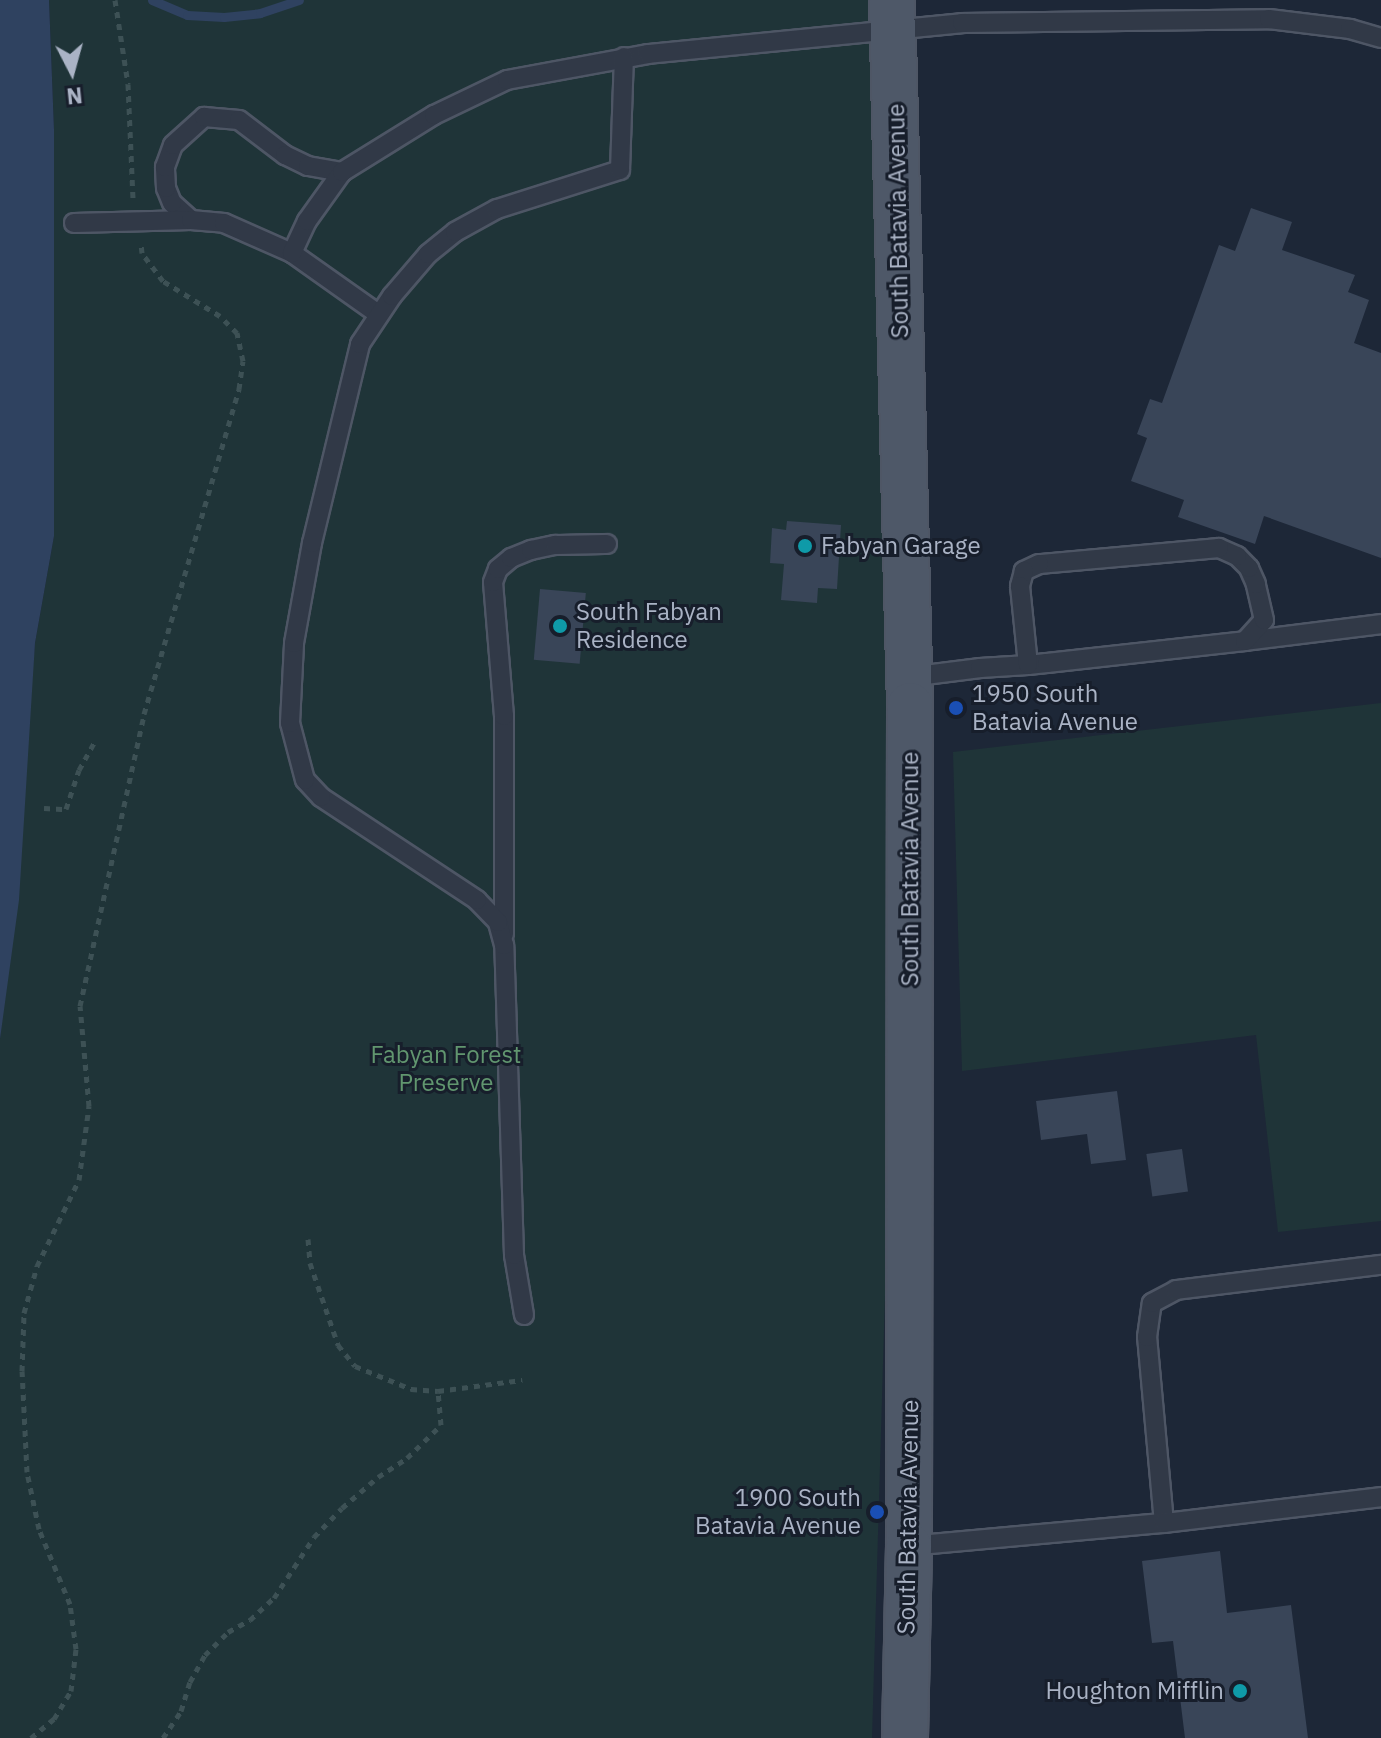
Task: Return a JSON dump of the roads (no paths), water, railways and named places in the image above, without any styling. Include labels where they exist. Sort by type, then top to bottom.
[{"type":"main road","name":"South Batavia Avenue","points":[[893,14],[909,677],[909,1546],[905,1738]]},
{"type":"lane","points":[[292,253],[307,221],[342,172],[434,115],[507,80],[624,57],[893,14],[1269,19],[1350,29],[1381,38]]},
{"type":"lane","points":[[504,945],[498,922],[477,900],[313,789],[305,780],[290,723],[294,643],[312,543],[360,344],[378,314],[428,254],[455,232],[497,209],[620,170],[624,57]]},
{"type":"lane","points":[[191,220],[172,203],[166,188],[165,167],[173,145],[204,117],[239,120],[285,155],[308,166],[342,172]]},
{"type":"lane","points":[[74,223],[191,220],[224,223],[292,253],[378,314]]},
{"type":"lane","points":[[524,1315],[514,1255],[504,945],[504,716],[493,582],[498,569],[511,558],[531,550],[555,545],[607,544]]},
{"type":"lane","points":[[1028,665],[1020,586],[1024,571],[1039,564],[1219,548],[1243,562],[1256,584],[1264,620],[1245,641]]},
{"type":"lane","points":[[909,677],[1381,624]]},
{"type":"lane","points":[[1164,1523],[1147,1337],[1152,1303],[1176,1290],[1381,1265]]},
{"type":"lane","points":[[909,1546],[1164,1523],[1381,1497]]},
{"type":"water","points":[[0,0],[49,0],[54,130],[54,536],[35,643],[19,900],[0,1039]]},
{"type":"waterway","points":[[152,0],[187,15],[224,17],[260,13],[299,0]]},
{"type":"place","name":"Fabyan Garage","points":[[805,546]]},
{"type":"place","name":"South Fabyan Residence","points":[[560,626]]},
{"type":"place","name":"1950 South Batavia Avenue","points":[[956,708]]},
{"type":"place","name":"1900 South Batavia Avenue","points":[[877,1512]]},
{"type":"place","name":"Houghton Mifflin","points":[[1240,1691]]},
{"type":"park label","name":"Fabyan Forest Preserve","points":[[446,1069]]}]
